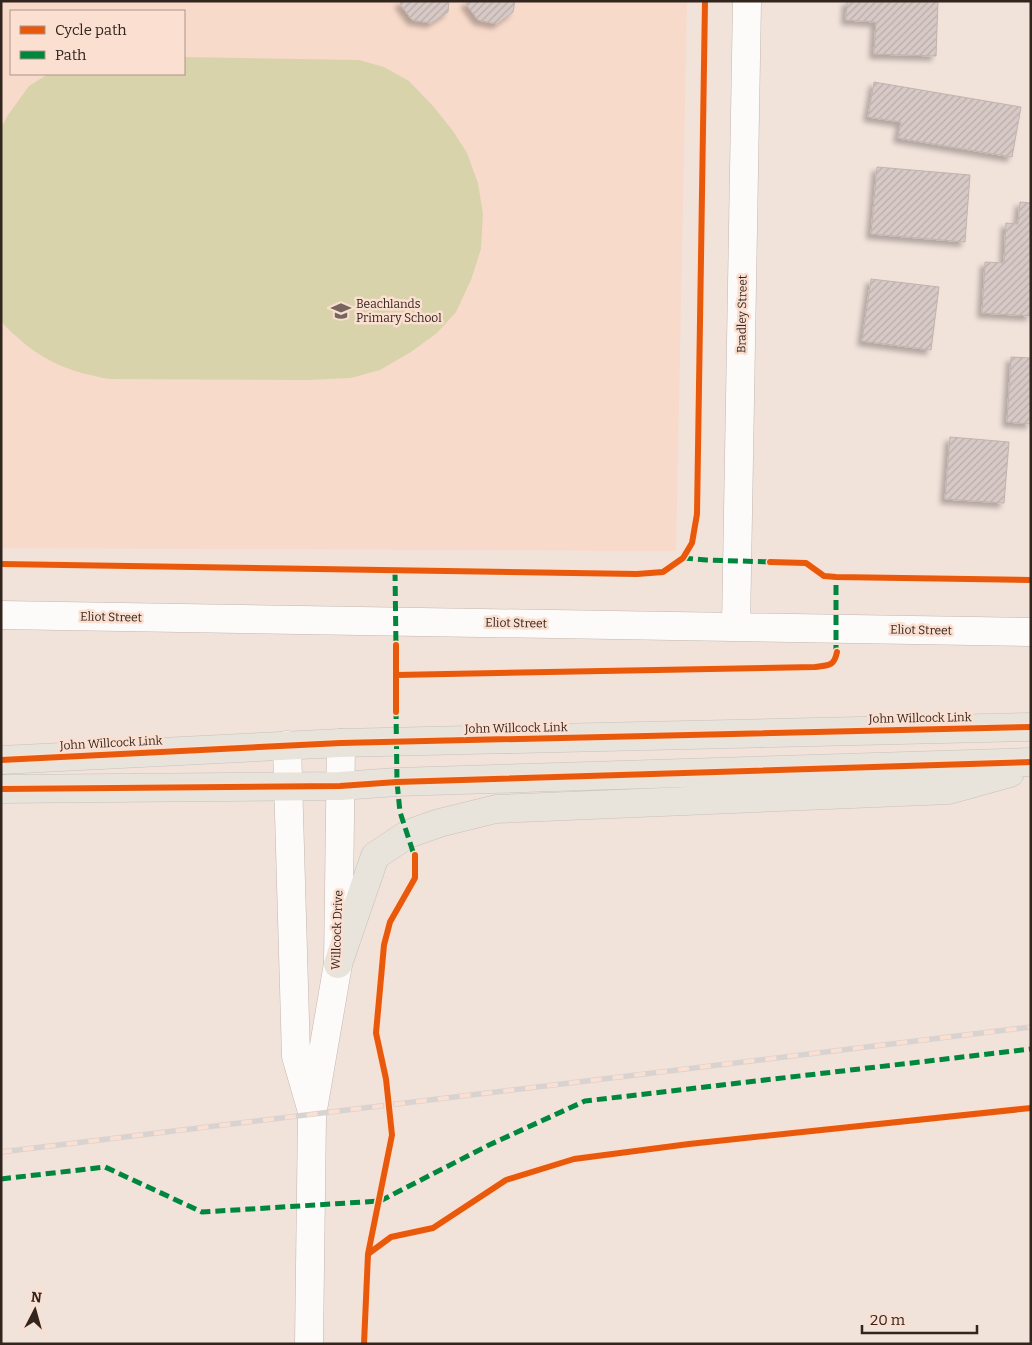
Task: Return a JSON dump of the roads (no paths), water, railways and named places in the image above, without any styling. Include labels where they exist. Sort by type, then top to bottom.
[{"type":"main road","name":"John Willcock Link","points":[[1,760],[341,743],[1031,727]]},
{"type":"main road","points":[[7,790],[340,786],[396,782],[1031,762]]},
{"type":"main road","points":[[338,964],[375,856],[399,838],[439,823],[496,809],[949,790],[1031,768]]},
{"type":"street","name":"Bradley Street","points":[[736,627],[747,1]]},
{"type":"street","name":"Eliot Street","points":[[1,615],[1031,632]]},
{"type":"street","name":"Willcock Drive","points":[[309,1344],[312,1114],[338,964],[341,743]]},
{"type":"street","name":"Willcock Drive","points":[[287,745],[296,1056],[312,1114]]},
{"type":"railway","points":[[1,1152],[1031,1027]]},
{"type":"place","name":"Beachlands Primary School","points":[[341,311]]}]
